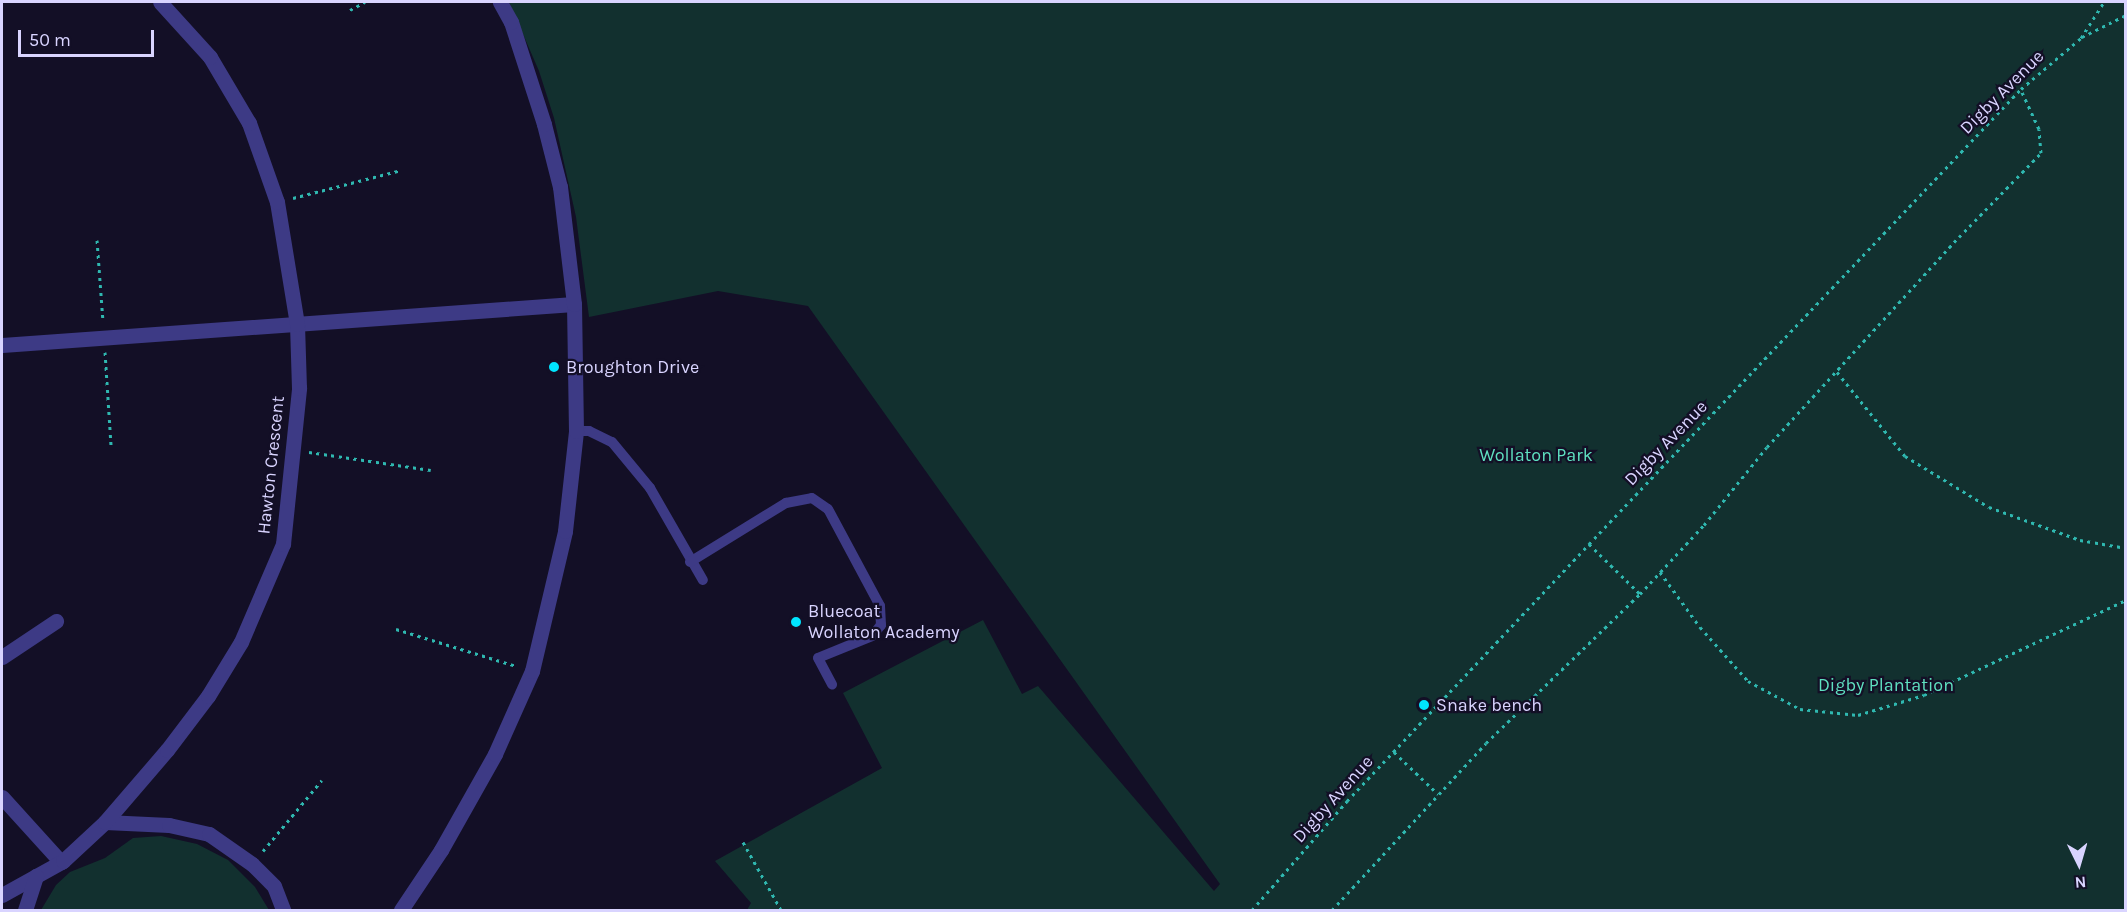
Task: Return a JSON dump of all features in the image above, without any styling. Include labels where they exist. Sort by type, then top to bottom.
[{"type":"street","name":"Hawton Crescent","points":[[2,895],[61,862],[105,822],[208,696],[241,642],[283,544],[295,450],[299,388],[297,324],[277,202],[249,123],[210,57],[160,2]]},
{"type":"street","points":[[401,910],[441,850],[495,754],[532,672],[565,531],[576,431],[574,304],[560,187],[541,112],[511,22],[500,2]]},
{"type":"street","points":[[2,345],[574,304]]},
{"type":"street","points":[[2,657],[56,621]]},
{"type":"street","points":[[2,797],[61,862]]},
{"type":"street","points":[[105,822],[169,825],[209,834],[252,864],[274,886],[283,910]]},
{"type":"street","points":[[25,910],[36,876]]},
{"type":"lane","points":[[576,431],[589,431],[612,442],[650,488],[690,562],[703,580]]},
{"type":"lane","points":[[690,562],[786,503],[812,498],[828,509],[880,606],[881,625],[872,636],[818,658],[832,684]]},
{"type":"path","points":[[350,10],[365,2]]},
{"type":"path","name":"Digby Avenue","points":[[1252,910],[1394,752],[1588,544],[2021,89],[2081,38],[2104,2]]},
{"type":"path","points":[[2081,38],[2126,15]]},
{"type":"path","points":[[1332,910],[1438,794],[1640,594],[1837,372],[2041,153],[2039,129],[2021,89]]},
{"type":"path","points":[[277,202],[401,170]]},
{"type":"path","points":[[96,240],[105,336],[111,445]]},
{"type":"path","points":[[1837,372],[1905,456],[1989,507],[2080,540],[2126,548]]},
{"type":"path","points":[[295,450],[431,470]]},
{"type":"path","points":[[1588,544],[1640,594]]},
{"type":"path","points":[[1660,572],[1700,627],[1748,681],[1800,709],[1858,715],[1924,694],[2126,600]]},
{"type":"path","points":[[396,629],[532,672]]},
{"type":"path","points":[[1394,752],[1438,794]]},
{"type":"path","points":[[252,864],[322,780]]},
{"type":"path","points":[[743,842],[782,910]]},
{"type":"green space","name":"Wollaton Park","points":[[509,2],[2125,2],[2125,910],[747,910],[751,903],[715,861],[882,768],[843,693],[983,620],[1022,694],[1038,686],[1214,891],[1220,884],[808,306],[718,291],[589,317],[576,217],[554,118],[539,71]]},
{"type":"green space","points":[[161,836],[197,844],[228,860],[255,887],[269,910],[41,910],[56,885],[70,872],[105,858],[133,838]]},
{"type":"place","name":"Broughton Drive","points":[[554,367]]},
{"type":"place","name":"Bluecoat Wollaton Academy","points":[[796,622]]},
{"type":"place","name":"Snake bench","points":[[1424,705]]},
{"type":"park label","name":"Digby Plantation","points":[[1886,685]]}]
